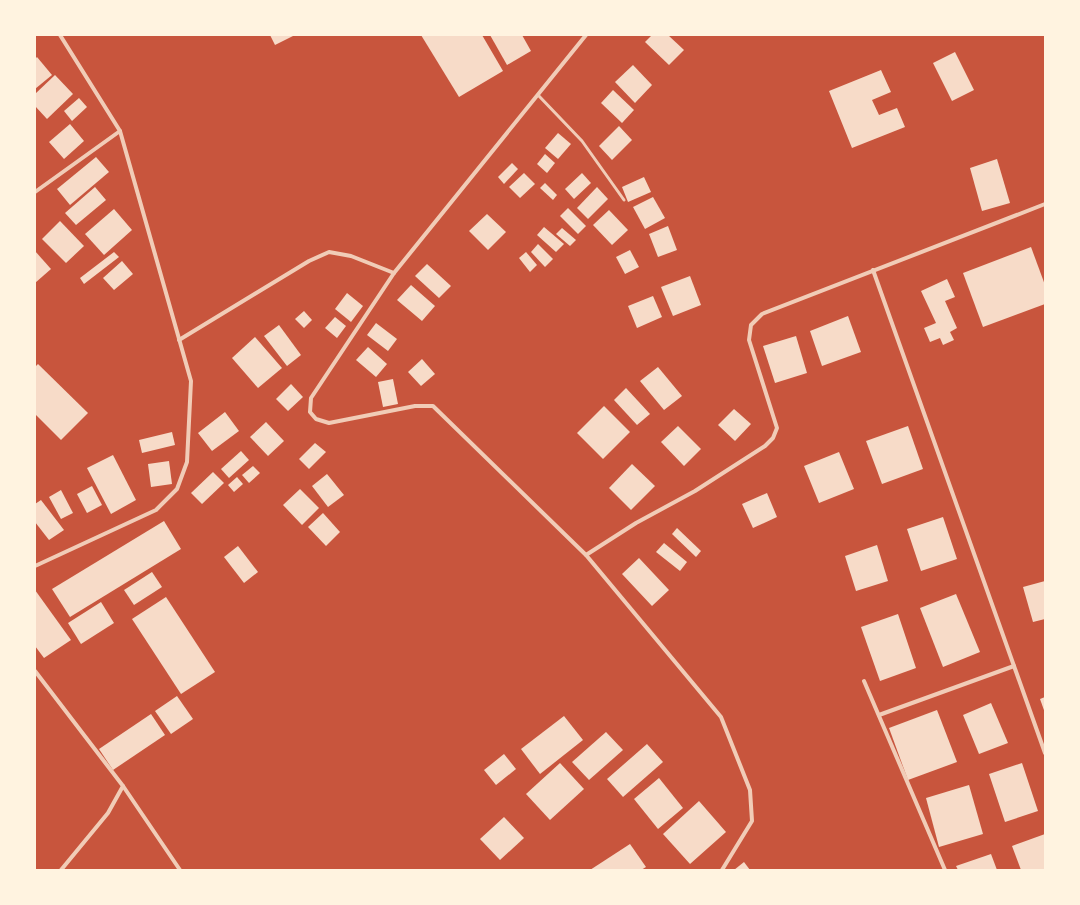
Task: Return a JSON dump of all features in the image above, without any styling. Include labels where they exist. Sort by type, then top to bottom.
[{"type":"street","points":[[35,566],[156,510],[177,489],[186,462],[191,380],[120,131],[60,35]]},
{"type":"street","points":[[586,35],[394,273],[311,398],[310,412],[316,419],[329,423],[415,406],[433,406],[586,555],[721,717],[750,790],[752,821],[722,870]]},
{"type":"street","points":[[35,192],[120,131]]},
{"type":"street","points":[[586,555],[636,523],[695,491],[765,446],[773,438],[777,428],[749,340],[751,325],[762,314],[1045,204]]},
{"type":"street","points":[[179,340],[309,262],[329,252],[351,256],[394,273]]},
{"type":"street","points":[[873,270],[1045,753]]},
{"type":"street","points":[[878,715],[1014,666]]},
{"type":"street","points":[[35,671],[123,786],[180,870]]},
{"type":"street","points":[[864,681],[945,870]]},
{"type":"street","points":[[61,870],[108,813],[123,786]]},
{"type":"lane","points":[[538,95],[582,141],[624,200]]},
{"type":"building","points":[[270,35],[295,35],[275,45]]},
{"type":"building","points":[[421,35],[482,35],[503,71],[459,97]]},
{"type":"building","points":[[490,35],[522,35],[531,51],[507,65]]},
{"type":"building","points":[[652,35],[668,35],[684,50],[669,65],[645,42]]},
{"type":"building","points":[[955,52],[974,90],[952,101],[933,63]]},
{"type":"building","points":[[37,57],[52,75],[35,89],[35,59]]},
{"type":"building","points":[[633,65],[652,85],[635,103],[615,82]]},
{"type":"building","points":[[881,70],[891,92],[872,100],[879,115],[897,108],[905,127],[852,148],[829,91]]},
{"type":"building","points":[[55,75],[73,94],[47,119],[35,106],[35,94]]},
{"type":"building","points":[[613,90],[634,110],[622,123],[601,103]]},
{"type":"building","points":[[79,98],[87,107],[72,121],[64,111]]},
{"type":"building","points":[[70,124],[84,141],[64,159],[49,142]]},
{"type":"building","points":[[619,126],[632,140],[612,160],[599,146]]},
{"type":"building","points":[[558,133],[571,144],[558,159],[545,148]]},
{"type":"building","points":[[545,154],[555,163],[547,173],[537,164]]},
{"type":"building","points":[[96,157],[109,172],[70,205],[57,189]]},
{"type":"building","points":[[997,159],[1010,203],[982,211],[970,168]]},
{"type":"building","points":[[512,163],[518,169],[504,184],[498,177]]},
{"type":"building","points":[[524,173],[535,184],[520,198],[509,187]]},
{"type":"building","points":[[582,173],[591,183],[574,199],[565,189]]},
{"type":"building","points":[[644,177],[651,192],[628,202],[622,187]]},
{"type":"building","points":[[545,183],[557,195],[553,200],[540,188]]},
{"type":"building","points":[[95,187],[106,200],[76,225],[65,213]]},
{"type":"building","points":[[597,187],[608,199],[588,219],[577,208]]},
{"type":"building","points":[[653,197],[665,218],[645,229],[633,207]]},
{"type":"building","points":[[568,208],[586,226],[578,234],[560,216]]},
{"type":"building","points":[[114,209],[132,230],[104,255],[85,234]]},
{"type":"building","points":[[609,210],[628,230],[612,245],[593,225]]},
{"type":"building","points":[[487,214],[506,232],[488,250],[469,231]]},
{"type":"building","points":[[60,221],[84,246],[66,263],[42,239]]},
{"type":"building","points":[[668,226],[677,250],[658,257],[649,234]]},
{"type":"building","points":[[544,227],[564,244],[556,252],[537,235]]},
{"type":"building","points":[[562,228],[576,240],[570,246],[556,234]]},
{"type":"building","points":[[538,244],[553,259],[545,267],[531,252]]},
{"type":"building","points":[[1031,247],[1045,285],[1045,304],[983,327],[963,273]]},
{"type":"building","points":[[630,250],[639,267],[625,274],[616,257]]},
{"type":"building","points":[[35,251],[51,269],[35,283]]},
{"type":"building","points":[[114,252],[119,257],[84,284],[80,278]]},
{"type":"building","points":[[526,252],[537,265],[530,272],[519,258]]},
{"type":"building","points":[[122,261],[133,274],[114,290],[103,278]]},
{"type":"building","points":[[427,264],[451,286],[439,298],[415,276]]},
{"type":"building","points":[[690,276],[701,305],[673,316],[661,287]]},
{"type":"building","points":[[947,279],[955,297],[945,301],[957,328],[950,332],[954,340],[943,345],[940,338],[930,342],[924,328],[936,323],[921,291]]},
{"type":"building","points":[[411,285],[435,306],[422,321],[397,300]]},
{"type":"building","points":[[347,293],[363,306],[351,322],[335,309]]},
{"type":"building","points":[[653,296],[662,317],[637,328],[628,306]]},
{"type":"building","points":[[304,311],[312,320],[304,328],[295,319]]},
{"type":"building","points":[[848,316],[861,352],[822,366],[810,331]]},
{"type":"building","points":[[335,317],[346,326],[337,338],[325,328]]},
{"type":"building","points":[[376,323],[397,339],[388,351],[367,335]]},
{"type":"building","points":[[279,325],[301,355],[287,366],[264,336]]},
{"type":"building","points":[[796,336],[807,373],[775,383],[763,346]]},
{"type":"building","points":[[255,337],[282,368],[258,388],[232,358]]},
{"type":"building","points":[[368,347],[387,364],[376,377],[356,360]]},
{"type":"building","points":[[422,359],[435,374],[421,386],[408,372]]},
{"type":"building","points":[[38,364],[88,413],[61,440],[35,414],[35,367]]},
{"type":"building","points":[[658,367],[682,396],[664,410],[640,381]]},
{"type":"building","points":[[393,379],[398,404],[383,407],[378,382]]},
{"type":"building","points":[[291,384],[303,397],[288,411],[276,399]]},
{"type":"building","points":[[626,388],[650,414],[637,425],[614,400]]},
{"type":"building","points":[[604,406],[630,432],[603,459],[577,433]]},
{"type":"building","points":[[734,409],[751,424],[735,441],[718,425]]},
{"type":"building","points":[[225,412],[239,431],[212,451],[198,433]]},
{"type":"building","points":[[266,422],[284,441],[268,456],[250,437]]},
{"type":"building","points":[[678,426],[701,449],[684,466],[661,442]]},
{"type":"building","points":[[908,426],[923,469],[882,484],[866,441]]},
{"type":"building","points":[[172,432],[175,445],[142,453],[139,440]]},
{"type":"building","points":[[315,443],[326,452],[309,469],[299,459]]},
{"type":"building","points":[[241,451],[249,460],[229,478],[221,469]]},
{"type":"building","points":[[839,452],[854,489],[819,503],[804,466]]},
{"type":"building","points":[[113,455],[136,500],[111,514],[87,468]]},
{"type":"building","points":[[169,461],[172,484],[151,487],[148,464]]},
{"type":"building","points":[[632,464],[655,486],[631,510],[609,488]]},
{"type":"building","points":[[253,466],[260,473],[249,483],[242,475]]},
{"type":"building","points":[[213,472],[224,483],[202,504],[191,493]]},
{"type":"building","points":[[327,474],[344,495],[328,507],[312,486]]},
{"type":"building","points":[[237,477],[243,484],[234,492],[228,485]]},
{"type":"building","points":[[92,486],[102,505],[87,513],[77,494]]},
{"type":"building","points":[[300,489],[319,508],[302,525],[283,505]]},
{"type":"building","points":[[61,490],[73,513],[61,519],[49,497]]},
{"type":"building","points":[[767,493],[777,517],[753,528],[742,504]]},
{"type":"building","points":[[41,500],[64,530],[49,540],[35,522],[35,504]]},
{"type":"building","points":[[323,513],[340,532],[326,546],[308,527]]},
{"type":"building","points":[[943,517],[957,559],[921,571],[907,529]]},
{"type":"building","points":[[164,521],[181,549],[70,617],[52,589]]},
{"type":"building","points":[[677,528],[701,551],[696,557],[672,534]]},
{"type":"building","points":[[664,543],[687,562],[680,571],[656,552]]},
{"type":"building","points":[[877,545],[888,581],[856,591],[845,556]]},
{"type":"building","points":[[238,546],[258,572],[244,583],[224,557]]},
{"type":"building","points":[[639,558],[669,590],[652,606],[622,574]]},
{"type":"building","points":[[152,572],[162,587],[134,605],[124,590]]},
{"type":"building","points":[[1045,581],[1045,619],[1033,622],[1023,587]]},
{"type":"building","points":[[35,590],[71,640],[44,658],[35,646]]},
{"type":"building","points":[[956,594],[980,652],[943,667],[920,608]]},
{"type":"building","points":[[166,597],[215,672],[181,694],[132,619]]},
{"type":"building","points":[[101,602],[114,623],[81,644],[68,623]]},
{"type":"building","points":[[898,614],[916,668],[880,681],[861,627]]},
{"type":"building","points":[[177,696],[193,719],[171,734],[155,711]]},
{"type":"building","points":[[1045,697],[1045,713],[1040,699]]},
{"type":"building","points":[[991,703],[1008,743],[979,754],[963,715]]},
{"type":"building","points":[[937,710],[957,762],[908,780],[889,728]]},
{"type":"building","points":[[151,714],[165,735],[113,770],[99,749]]},
{"type":"building","points":[[564,716],[583,740],[540,774],[521,749]]},
{"type":"building","points":[[606,732],[623,750],[589,780],[572,762]]},
{"type":"building","points":[[647,744],[663,762],[623,797],[607,779]]},
{"type":"building","points":[[504,754],[516,769],[496,785],[484,770]]},
{"type":"building","points":[[560,763],[584,789],[550,820],[526,794]]},
{"type":"building","points":[[1022,763],[1038,811],[1005,822],[989,774]]},
{"type":"building","points":[[659,778],[683,808],[658,829],[634,799]]},
{"type":"building","points":[[969,785],[983,834],[939,847],[926,798]]},
{"type":"building","points":[[699,801],[726,832],[690,864],[663,834]]},
{"type":"building","points":[[504,817],[524,838],[500,860],[480,839]]},
{"type":"building","points":[[1045,834],[1045,870],[1021,870],[1012,846]]},
{"type":"building","points":[[630,844],[646,867],[641,870],[590,870]]},
{"type":"building","points":[[991,854],[997,870],[958,870],[956,866]]},
{"type":"building","points":[[744,862],[750,870],[734,870]]}]
